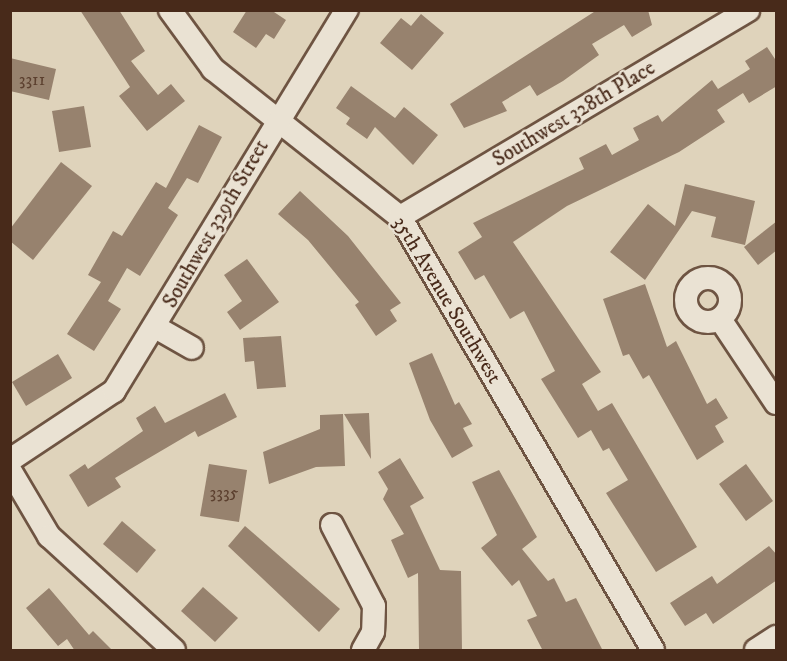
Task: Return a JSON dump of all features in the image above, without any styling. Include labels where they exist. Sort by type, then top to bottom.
[{"type":"street","name":"35th Avenue Southwest","points":[[170,10],[213,69],[400,217],[654,651]]},
{"type":"street","name":"Southwest 329th Street","points":[[10,460],[114,392],[157,328],[276,121],[347,10]]},
{"type":"street","name":"Southwest 328th Place","points":[[400,217],[748,10]]},
{"type":"street","points":[[720,318],[777,403]]},
{"type":"street","name":"Southwest 329th Street","points":[[157,328],[192,348]]},
{"type":"street","points":[[10,470],[49,536],[174,651]]},
{"type":"street","points":[[332,525],[374,606],[375,624],[363,651]]},
{"type":"street","points":[[756,651],[777,637]]},
{"type":"building","points":[[80,10],[119,10],[145,51],[131,61],[158,95],[171,84],[185,101],[147,131],[119,96],[130,87]]},
{"type":"building","points":[[247,10],[271,10],[286,20],[274,39],[266,34],[256,48],[233,32]]},
{"type":"building","points":[[597,10],[648,10],[652,25],[632,37],[624,25],[592,44],[599,55],[563,81],[537,96],[530,85],[502,102],[507,111],[464,128],[450,104]]},
{"type":"building","points":[[421,14],[444,33],[412,70],[380,43],[401,18],[411,26]]},
{"type":"building","points":[[767,47],[777,62],[777,86],[749,103],[743,93],[717,110],[725,122],[679,152],[567,206],[513,242],[601,372],[582,384],[598,411],[612,403],[697,547],[656,572],[606,493],[628,480],[609,448],[603,451],[591,430],[578,438],[541,379],[555,371],[524,311],[510,319],[484,275],[475,280],[458,252],[482,237],[473,223],[584,169],[579,158],[606,144],[612,155],[639,140],[633,128],[658,115],[662,122],[712,80],[718,89],[750,69],[745,61]]},
{"type":"building","points":[[10,58],[56,69],[49,100],[10,91]]},
{"type":"building","points":[[351,86],[395,118],[404,107],[438,135],[413,165],[375,127],[367,139],[346,124],[350,118],[336,108]]},
{"type":"building","points":[[84,106],[91,147],[59,152],[52,111]]},
{"type":"building","points":[[199,125],[222,137],[198,183],[187,178],[168,208],[178,215],[140,276],[127,268],[108,301],[121,309],[94,351],[67,334],[101,282],[88,275],[113,231],[122,236],[156,182],[166,188]]},
{"type":"building","points":[[61,162],[92,186],[33,260],[10,241],[10,229]]},
{"type":"building","points":[[685,184],[755,201],[745,245],[711,237],[716,217],[692,211],[645,280],[610,252],[648,204],[675,226]]},
{"type":"building","points":[[300,191],[348,236],[401,303],[390,310],[397,321],[376,336],[355,305],[359,302],[308,240],[278,214]]},
{"type":"building","points":[[777,221],[777,250],[758,265],[744,247]]},
{"type":"building","points":[[247,259],[279,302],[240,330],[227,312],[242,301],[224,275]]},
{"type":"building","points":[[645,284],[667,347],[676,341],[707,404],[716,398],[728,418],[715,426],[724,442],[697,460],[649,375],[643,379],[629,354],[623,356],[603,299]]},
{"type":"building","points":[[281,336],[286,387],[257,389],[254,361],[245,362],[243,338]]},
{"type":"building","points":[[432,353],[455,405],[459,402],[472,424],[463,428],[473,446],[452,458],[430,420],[409,363]]},
{"type":"building","points":[[58,354],[72,378],[26,406],[12,382]]},
{"type":"building","points":[[225,393],[237,417],[198,437],[195,431],[115,478],[121,487],[88,507],[69,475],[85,464],[88,469],[143,431],[136,418],[155,406],[165,423]]},
{"type":"building","points":[[369,413],[371,459],[344,414]]},
{"type":"building","points":[[343,414],[345,466],[316,467],[269,484],[263,452],[320,429],[320,415]]},
{"type":"building","points":[[400,458],[424,498],[410,506],[440,570],[461,571],[462,651],[419,650],[418,573],[408,578],[391,540],[404,534],[383,499],[388,489],[378,472]]},
{"type":"building","points":[[209,464],[247,470],[239,522],[200,516]]},
{"type":"building","points":[[746,464],[773,501],[746,521],[719,484]]},
{"type":"building","points":[[499,470],[537,537],[522,549],[548,581],[554,578],[566,602],[576,598],[603,651],[543,651],[527,620],[537,616],[519,580],[512,586],[481,548],[497,535],[472,482]]},
{"type":"building","points":[[122,521],[156,550],[137,573],[103,544]]},
{"type":"building","points":[[245,526],[340,609],[319,632],[228,546]]},
{"type":"building","points":[[769,546],[777,555],[777,580],[713,624],[706,613],[685,626],[670,603],[712,576],[717,584]]},
{"type":"building","points":[[203,587],[238,618],[215,642],[181,611]]},
{"type":"building","points":[[49,588],[89,635],[93,631],[113,651],[75,651],[67,639],[58,646],[26,608]]}]
